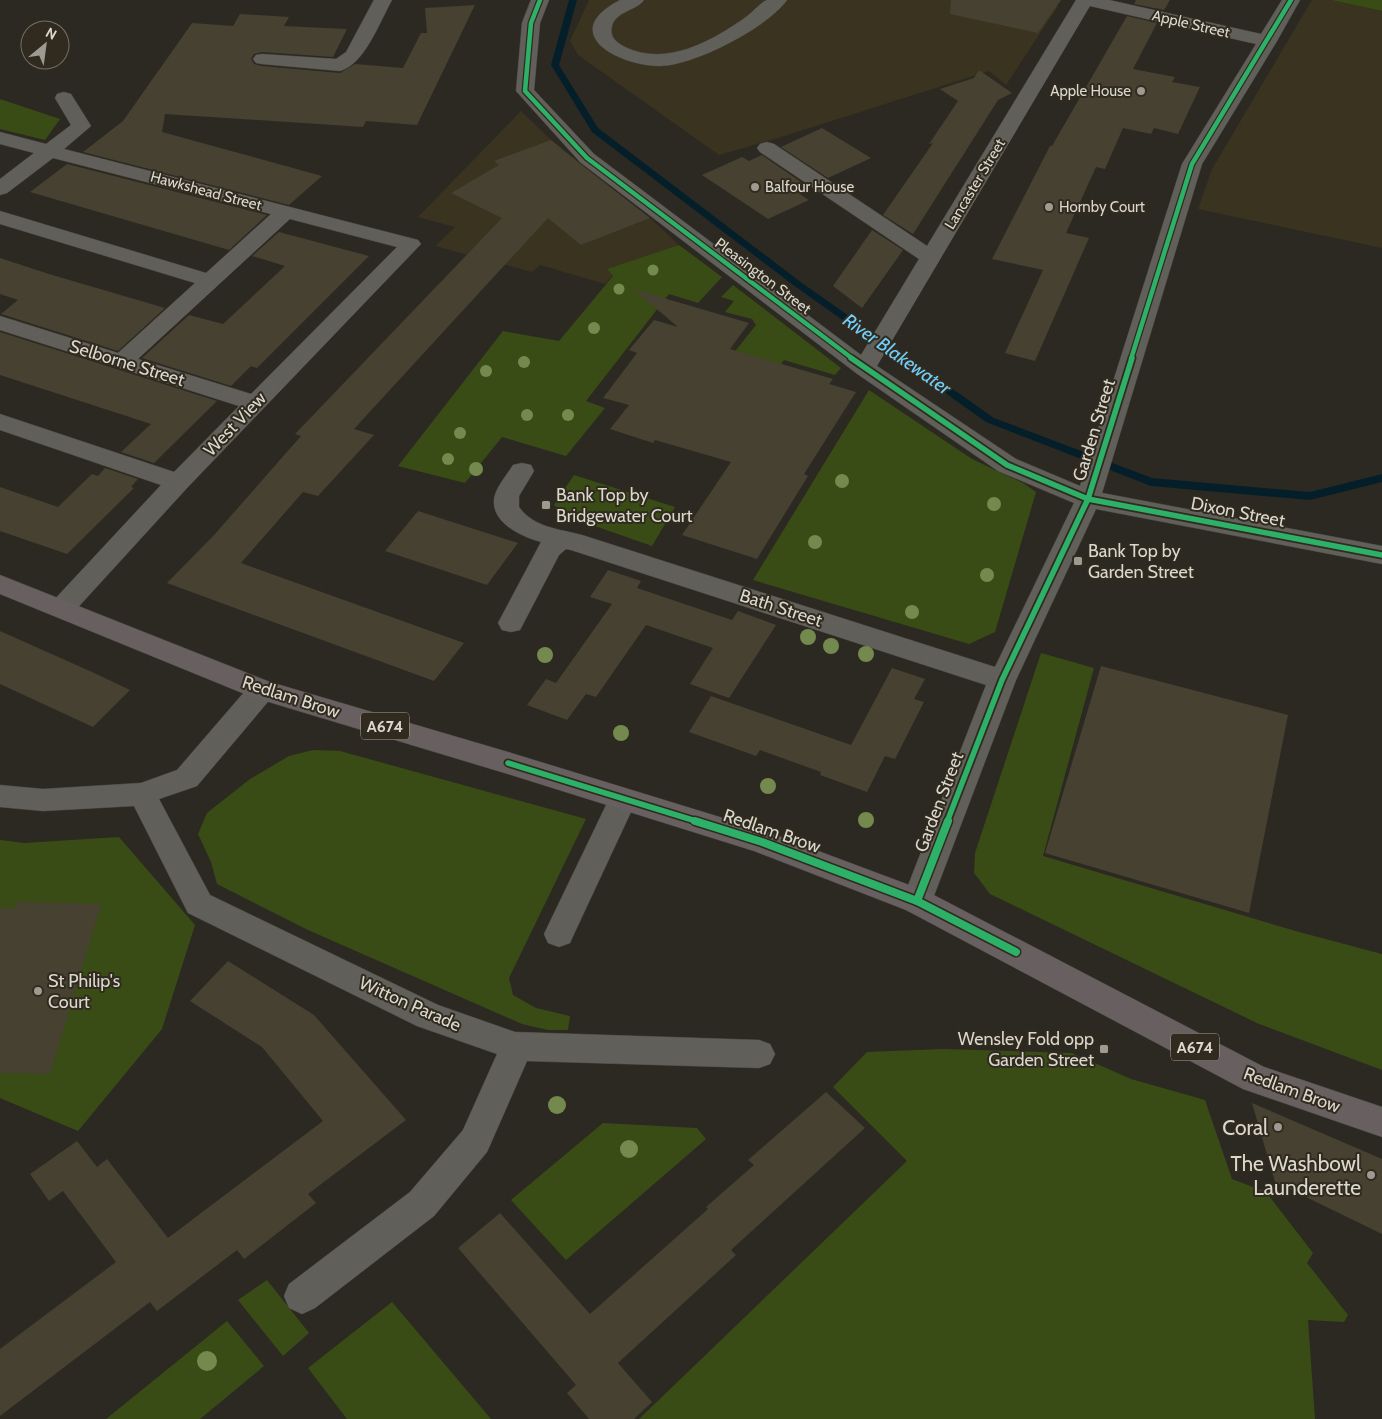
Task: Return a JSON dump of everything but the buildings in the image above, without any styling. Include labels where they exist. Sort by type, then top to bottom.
[{"type":"main road","name":"A674","points":[[0,584],[62,608]]},
{"type":"main road","name":"Redlam Brow","points":[[62,608],[262,690],[762,842],[917,901],[1255,1079],[1382,1122]]},
{"type":"street","points":[[262,59],[340,72],[353,55],[383,0]]},
{"type":"street","name":"Pleasington Street","points":[[540,0],[531,23],[524,91],[587,158],[870,360],[1007,465],[1088,499]]},
{"type":"street","points":[[635,0],[624,4],[610,15],[603,32],[605,40],[611,46],[634,57],[649,60],[664,60],[690,54],[722,39],[767,10],[778,0]]},
{"type":"street","name":"Lancaster Street","points":[[870,360],[1085,0]]},
{"type":"street","name":"Apple Street","points":[[1085,0],[1114,3],[1268,41]]},
{"type":"street","name":"Garden Street","points":[[917,901],[1002,680],[1088,499],[1192,164],[1291,0]]},
{"type":"street","points":[[0,189],[81,126],[64,98]]},
{"type":"street","name":"Hawkshead Street","points":[[0,138],[411,244]]},
{"type":"street","points":[[767,148],[931,258]]},
{"type":"street","points":[[122,361],[286,212]]},
{"type":"street","points":[[0,217],[210,281]]},
{"type":"street","name":"West View","points":[[62,608],[178,482],[411,244]]},
{"type":"street","name":"Selborne Street","points":[[0,323],[255,403]]},
{"type":"street","points":[[0,422],[178,482]]},
{"type":"street","name":"Bath Street","points":[[522,471],[506,498],[508,508],[529,529],[560,541],[574,541],[1002,680]]},
{"type":"street","name":"Dixon Street","points":[[1088,499],[1382,555]]},
{"type":"street","points":[[511,623],[550,549],[560,541]]},
{"type":"street","points":[[0,796],[43,800],[142,794],[187,778],[262,690]]},
{"type":"street","name":"Witton Parade","points":[[142,794],[199,904],[428,1016],[515,1046],[759,1054]]},
{"type":"street","points":[[560,934],[623,799]]},
{"type":"street","points":[[302,1296],[422,1204],[475,1140],[512,1059],[515,1046]]},
{"type":"shaded area","points":[[589,0],[1031,0],[1058,6],[1006,85],[989,71],[719,155],[578,55],[570,41]]},
{"type":"shaded area","points":[[1312,0],[1331,0],[1382,11],[1382,248],[1198,209],[1212,169]]},
{"type":"shaded area","points":[[521,111],[551,140],[650,218],[679,245],[607,269],[613,275],[605,284],[540,265],[532,272],[435,246],[455,227],[418,217]]},
{"type":"green space","points":[[1331,0],[1382,0],[1382,11]]},
{"type":"green space","points":[[0,99],[60,119],[45,140],[0,129]]},
{"type":"green space","points":[[679,245],[722,277],[698,303],[669,294],[586,401],[605,408],[566,456],[502,437],[465,483],[398,466],[503,331],[559,341],[613,276],[607,269]]},
{"type":"green space","points":[[733,285],[841,368],[835,375],[784,360],[752,406],[713,379],[756,325],[752,319],[725,312],[734,301],[721,297]]},
{"type":"green space","points":[[869,390],[972,459],[1023,483],[1036,492],[995,632],[969,644],[753,580]]},
{"type":"green space","points":[[574,475],[675,507],[652,546],[569,517],[554,505]]},
{"type":"green space","points":[[1041,653],[1094,668],[1043,856],[1299,932],[1382,954],[1382,1070],[1259,1024],[990,894],[974,873],[975,853]]},
{"type":"green space","points":[[313,750],[340,751],[586,819],[509,978],[513,995],[536,1008],[570,1016],[568,1030],[548,1030],[522,1024],[308,930],[217,884],[211,862],[198,834],[207,813],[250,779],[289,756]]},
{"type":"green space","points":[[119,837],[195,925],[162,1029],[78,1131],[0,1098],[0,840],[24,843]]},
{"type":"green space","points":[[944,1049],[1072,1053],[1131,1079],[1205,1100],[1232,1179],[1266,1192],[1313,1253],[1307,1263],[1348,1315],[1344,1322],[1308,1320],[1315,1419],[639,1419],[907,1161],[833,1087],[867,1052]]},
{"type":"green space","points":[[603,1123],[697,1128],[706,1139],[566,1260],[511,1200]]},
{"type":"green space","points":[[267,1280],[309,1333],[283,1356],[238,1300]]},
{"type":"green space","points":[[392,1302],[491,1419],[347,1419],[308,1368]]},
{"type":"green space","points":[[227,1321],[264,1366],[200,1419],[106,1419]]},
{"type":"waterway","name":"River Blakewater","points":[[573,0],[555,65],[595,130],[799,285],[990,420],[1151,482],[1310,496],[1382,478]]},
{"type":"cycle path","points":[[540,0],[531,23],[525,91],[587,158],[864,368],[1007,465],[1088,499],[1382,555]]},
{"type":"cycle path","points":[[917,901],[1002,680],[1088,499],[1192,164],[1291,0]]},
{"type":"cycle path","points":[[508,763],[762,842],[917,901],[1016,952]]},
{"type":"place","name":"Apple House","points":[[1141,91]]},
{"type":"place","name":"Balfour House","points":[[755,187]]},
{"type":"place","name":"Hornby Court","points":[[1049,207]]},
{"type":"place","name":"Bank Top by Bridgewater Court","points":[[546,505]]},
{"type":"place","name":"Bank Top by Garden Street","points":[[1078,561]]},
{"type":"place","name":"St Philip's Court","points":[[38,991]]},
{"type":"place","name":"Wensley Fold opp Garden Street","points":[[1104,1049]]},
{"type":"place","name":"Coral","points":[[1278,1127]]},
{"type":"place","name":"The Washbowl Launderette","points":[[1371,1175]]}]
